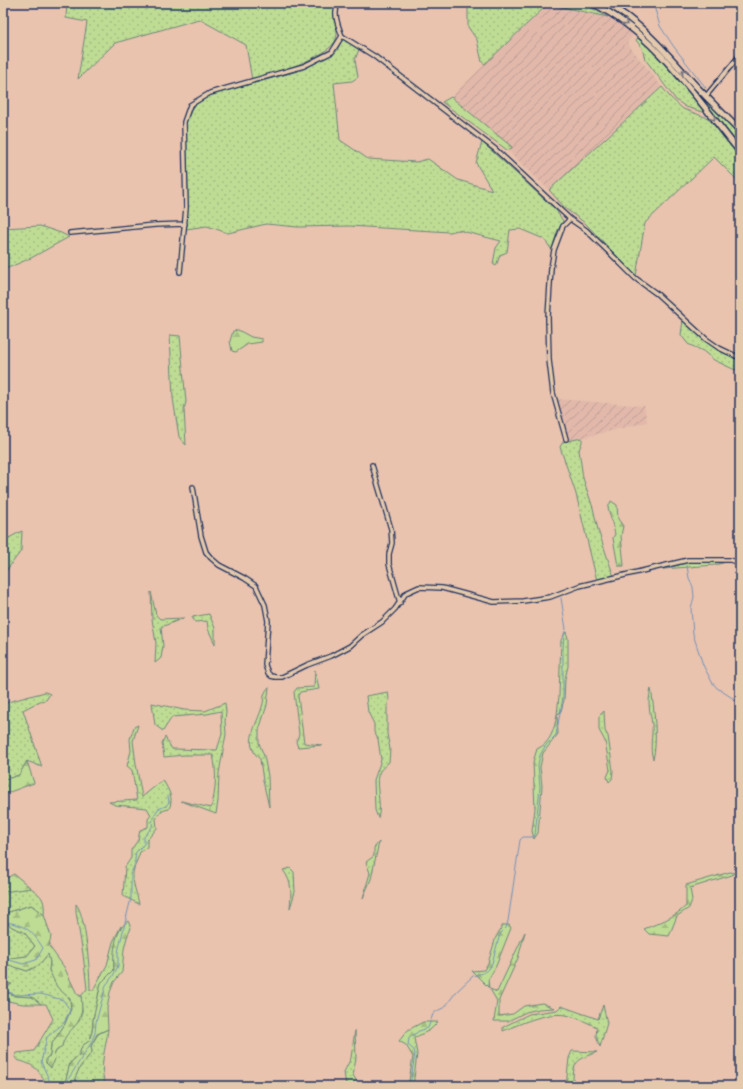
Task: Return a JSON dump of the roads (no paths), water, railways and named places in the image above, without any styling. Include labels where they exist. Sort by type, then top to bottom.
[{"type":"main road","points":[[592,3],[626,23],[646,41],[685,83],[740,152]]},
{"type":"main road","points":[[606,3],[621,12],[644,30],[740,130]]},
{"type":"street","points":[[338,3],[336,17],[342,36],[374,56],[495,149],[570,219],[586,230],[635,278],[657,294],[706,339],[719,348],[740,358]]},
{"type":"street","points":[[180,272],[186,208],[184,122],[190,105],[210,93],[304,66],[332,52],[342,36]]},
{"type":"street","points":[[706,96],[740,55]]},
{"type":"street","points":[[566,439],[553,393],[549,360],[548,317],[551,268],[554,250],[563,226],[570,219]]},
{"type":"street","points":[[70,233],[155,225],[185,224]]},
{"type":"street","points":[[372,464],[390,529],[392,543],[389,554],[389,564],[400,603]]},
{"type":"street","points":[[193,487],[201,536],[206,552],[219,565],[256,586],[265,605],[268,621],[265,665],[268,673],[275,677],[282,677],[331,656],[350,646],[362,635],[382,622],[400,603],[406,593],[419,587],[442,588],[494,602],[523,601],[550,598],[579,586],[688,560],[730,560],[740,564]]},
{"type":"waterway","points":[[653,3],[660,26],[674,47],[706,88]]},
{"type":"waterway","points":[[687,566],[689,578],[693,587],[694,597],[691,608],[693,634],[703,665],[717,688],[740,703]]},
{"type":"waterway","points":[[410,1086],[415,1054],[414,1050],[408,1045],[409,1038],[419,1031],[428,1028],[433,1014],[445,1007],[456,992],[473,976],[483,973],[489,969],[500,934],[506,928],[508,921],[520,840],[523,837],[534,837],[535,835],[540,787],[538,765],[540,755],[546,745],[556,735],[563,697],[563,649],[564,634],[566,629],[561,598]]},
{"type":"waterway","points":[[60,1086],[69,1078],[91,1043],[95,1033],[96,1022],[106,985],[118,966],[118,952],[131,898],[131,873],[135,864],[136,852],[144,844],[144,837],[152,827],[153,817],[158,809],[166,806],[169,802],[168,796]]},
{"type":"waterway","points":[[3,921],[27,929],[35,936],[43,948],[36,960],[23,964],[6,959],[3,960]]},
{"type":"waterway","points":[[3,990],[17,995],[41,994],[63,1000],[70,1010],[64,1023],[47,1037],[41,1062],[52,1086]]},
{"type":"waterway","points":[[8,1086],[17,1084],[20,1086]]}]
